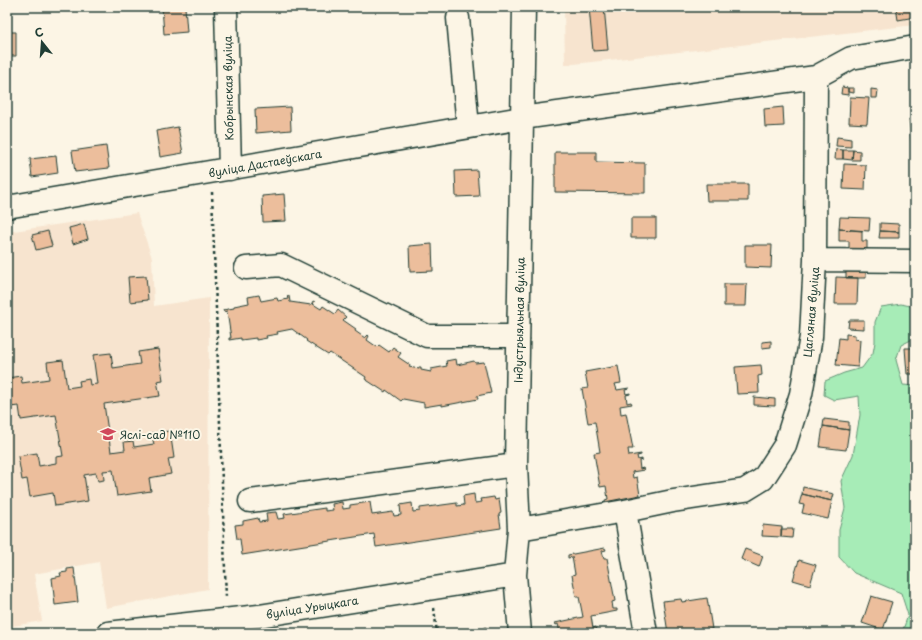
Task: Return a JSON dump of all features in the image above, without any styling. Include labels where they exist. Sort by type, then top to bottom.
[{"type":"street","name":"Кобрынская вуліца","points":[[221,170],[226,7]]},
{"type":"street","name":"Індустрыяльная вуліца","points":[[520,633],[515,575],[519,529],[516,465],[524,7]]},
{"type":"street","points":[[458,18],[468,127]]},
{"type":"street","points":[[522,118],[816,76],[851,58],[915,47]]},
{"type":"street","name":"Цагляная вуліца","points":[[519,529],[625,511],[673,501],[745,490],[763,479],[785,445],[801,394],[811,337],[815,260],[816,76]]},
{"type":"street","name":"вуліца Дастаеўскага","points":[[7,207],[522,118]]},
{"type":"street","points":[[815,260],[915,261]]},
{"type":"street","points":[[246,268],[282,265],[427,336],[518,336]]},
{"type":"street","points":[[250,501],[516,465]]},
{"type":"street","points":[[625,511],[646,633]]},
{"type":"street","name":"вуліца Урыцкага","points":[[108,633],[259,616],[515,575]]},
{"type":"path","points":[[221,170],[227,619]]},
{"type":"path","points":[[431,588],[437,633]]},
{"type":"shaded area","points":[[564,7],[915,7],[915,25],[565,65]]},
{"type":"shaded area","name":"Яслі-сад №110","points":[[137,213],[152,258],[154,306],[209,298],[208,589],[106,608],[99,562],[34,574],[42,621],[7,627],[7,232]]},
{"type":"green space","points":[[901,304],[915,307],[915,338],[901,345],[896,360],[903,385],[915,386],[915,633],[902,633],[908,615],[901,593],[854,573],[839,557],[839,530],[845,508],[841,481],[853,455],[860,415],[859,396],[834,400],[824,395],[825,381],[844,373],[862,368],[873,353],[875,342],[875,322],[881,307]]},
{"type":"building","points":[[162,7],[185,7],[187,32],[164,34]]},
{"type":"building","points":[[589,7],[604,7],[608,50],[593,51]]},
{"type":"building","points":[[896,7],[915,7],[915,17],[898,20]]},
{"type":"building","points":[[7,32],[16,32],[16,56],[7,56]]},
{"type":"building","points":[[842,87],[848,88],[848,95],[841,94]]},
{"type":"building","points":[[848,88],[854,88],[854,93],[848,92]]},
{"type":"building","points":[[871,89],[878,90],[877,98],[871,98]]},
{"type":"building","points":[[850,97],[869,98],[867,124],[849,123]]},
{"type":"building","points":[[290,107],[291,130],[256,133],[255,109]]},
{"type":"building","points":[[783,107],[784,126],[765,127],[764,109]]},
{"type":"building","points":[[909,119],[915,119],[915,129],[910,129]]},
{"type":"building","points":[[178,127],[183,153],[160,157],[156,131]]},
{"type":"building","points":[[910,129],[915,129],[915,155],[913,155]]},
{"type":"building","points":[[837,137],[851,139],[851,147],[836,146]]},
{"type":"building","points":[[106,146],[109,168],[75,172],[72,151]]},
{"type":"building","points":[[836,149],[843,150],[843,159],[835,159]]},
{"type":"building","points":[[843,150],[853,150],[852,160],[843,159]]},
{"type":"building","points":[[853,150],[860,151],[860,160],[852,160]]},
{"type":"building","points":[[555,152],[596,152],[596,162],[645,163],[645,193],[555,192]]},
{"type":"building","points":[[56,156],[58,173],[32,177],[30,159]]},
{"type":"building","points":[[844,164],[866,165],[865,190],[843,189]]},
{"type":"building","points":[[477,170],[479,196],[456,197],[455,171]]},
{"type":"building","points":[[706,184],[748,184],[748,201],[707,201]]},
{"type":"building","points":[[284,194],[286,221],[263,222],[262,196]]},
{"type":"building","points":[[840,217],[870,218],[869,231],[839,229]]},
{"type":"building","points":[[631,218],[656,218],[656,238],[631,238]]},
{"type":"building","points":[[880,223],[899,224],[899,232],[880,231]]},
{"type":"building","points":[[84,224],[88,239],[73,244],[69,228]]},
{"type":"building","points":[[839,229],[862,231],[862,241],[867,241],[867,250],[849,249],[849,241],[839,241]]},
{"type":"building","points":[[48,231],[52,246],[36,250],[32,235]]},
{"type":"building","points":[[880,231],[899,232],[899,238],[879,238]]},
{"type":"building","points":[[432,244],[433,271],[410,272],[409,246]]},
{"type":"building","points":[[745,245],[772,245],[771,268],[745,267]]},
{"type":"building","points":[[846,268],[866,268],[866,278],[846,278]]},
{"type":"building","points":[[146,276],[148,300],[130,302],[128,277]]},
{"type":"building","points":[[836,277],[858,278],[857,304],[835,304]]},
{"type":"building","points":[[724,284],[747,284],[746,306],[724,306]]},
{"type":"building","points":[[259,295],[261,301],[277,298],[278,301],[288,299],[287,296],[289,296],[290,302],[311,305],[313,301],[315,302],[313,304],[321,309],[323,306],[335,314],[338,310],[346,317],[343,320],[356,329],[355,331],[365,338],[368,335],[367,340],[377,347],[379,345],[389,352],[393,347],[401,353],[398,357],[410,365],[409,367],[419,369],[419,367],[421,367],[421,370],[431,372],[431,369],[447,366],[446,361],[456,359],[457,365],[474,361],[475,363],[484,362],[491,393],[477,396],[478,399],[442,406],[442,404],[424,407],[424,403],[403,399],[401,401],[386,390],[385,392],[365,379],[366,377],[330,353],[328,355],[306,341],[307,340],[292,329],[277,332],[278,334],[266,336],[267,338],[256,340],[256,338],[241,340],[241,338],[229,340],[229,338],[231,338],[227,311],[224,312],[223,310],[249,303],[248,297]]},
{"type":"building","points":[[849,320],[864,320],[864,329],[848,328]]},
{"type":"building","points":[[846,334],[855,335],[855,339],[860,340],[858,367],[836,365],[839,338],[846,339]]},
{"type":"building","points":[[771,341],[771,347],[762,348],[762,342]]},
{"type":"building","points":[[905,348],[915,348],[915,374],[907,374]]},
{"type":"building","points":[[158,349],[163,380],[157,381],[160,396],[104,404],[111,452],[125,450],[124,442],[133,441],[134,447],[154,444],[151,433],[170,431],[174,458],[168,459],[171,474],[149,478],[151,491],[117,496],[113,470],[103,471],[104,480],[98,481],[96,473],[84,475],[88,501],[55,506],[53,493],[30,497],[27,479],[22,480],[18,456],[37,453],[39,466],[56,463],[56,457],[63,456],[56,415],[21,420],[19,406],[10,407],[7,391],[7,378],[21,376],[22,383],[49,379],[47,362],[63,360],[67,388],[80,386],[79,381],[89,379],[90,385],[97,384],[93,355],[111,353],[113,368],[140,364],[138,352]]},
{"type":"building","points":[[761,365],[762,375],[758,376],[759,393],[737,394],[735,367]]},
{"type":"building","points":[[618,366],[621,383],[615,384],[617,390],[629,388],[625,390],[626,394],[630,393],[626,395],[627,403],[631,402],[632,404],[620,406],[621,414],[626,413],[633,449],[628,449],[629,456],[641,454],[637,456],[638,460],[642,459],[639,461],[640,469],[643,468],[644,470],[632,472],[633,478],[637,477],[640,495],[605,502],[605,500],[608,499],[606,486],[600,487],[594,453],[600,452],[595,422],[588,423],[582,389],[588,388],[585,372]]},
{"type":"building","points":[[754,397],[775,399],[775,406],[754,405]]},
{"type":"building","points":[[824,419],[849,422],[849,430],[823,426]]},
{"type":"building","points":[[823,426],[849,430],[846,450],[820,447]]},
{"type":"building","points":[[803,487],[834,494],[832,501],[802,494]]},
{"type":"building","points":[[474,494],[475,503],[482,502],[481,499],[494,497],[495,500],[499,499],[501,528],[376,547],[374,534],[242,555],[240,539],[237,539],[235,525],[243,524],[243,521],[258,518],[259,522],[267,521],[266,513],[276,512],[278,519],[285,518],[284,514],[325,508],[325,511],[333,510],[332,504],[342,502],[343,509],[350,508],[350,505],[370,502],[372,515],[393,512],[394,516],[401,515],[400,505],[412,503],[413,512],[420,511],[420,508],[457,503],[457,506],[464,505],[463,496]]},
{"type":"building","points":[[802,494],[832,501],[828,519],[802,513],[804,505],[799,504]]},
{"type":"building","points":[[763,525],[782,527],[781,537],[762,536]]},
{"type":"building","points":[[781,529],[793,529],[792,538],[781,537]]},
{"type":"building","points":[[605,548],[606,550],[602,551],[604,558],[607,558],[615,601],[612,602],[613,609],[617,609],[617,611],[591,616],[593,628],[596,627],[597,633],[560,633],[558,624],[556,625],[555,623],[583,617],[579,597],[576,597],[572,575],[575,574],[572,557],[568,558],[568,555]]},
{"type":"building","points":[[745,549],[763,556],[759,567],[741,559]]},
{"type":"building","points":[[799,560],[816,565],[810,585],[793,580]]},
{"type":"building","points":[[74,568],[78,602],[55,605],[52,578],[61,576],[60,573],[67,572],[67,569]]},
{"type":"building","points":[[871,596],[892,602],[883,630],[862,623]]},
{"type":"building","points":[[707,598],[712,629],[687,633],[668,633],[663,601],[681,599],[682,602]]},
{"type":"building","points":[[485,627],[490,630],[489,633],[452,633],[482,629]]},
{"type":"place","name":"Яслі-сад №110","points":[[108,434]]}]
